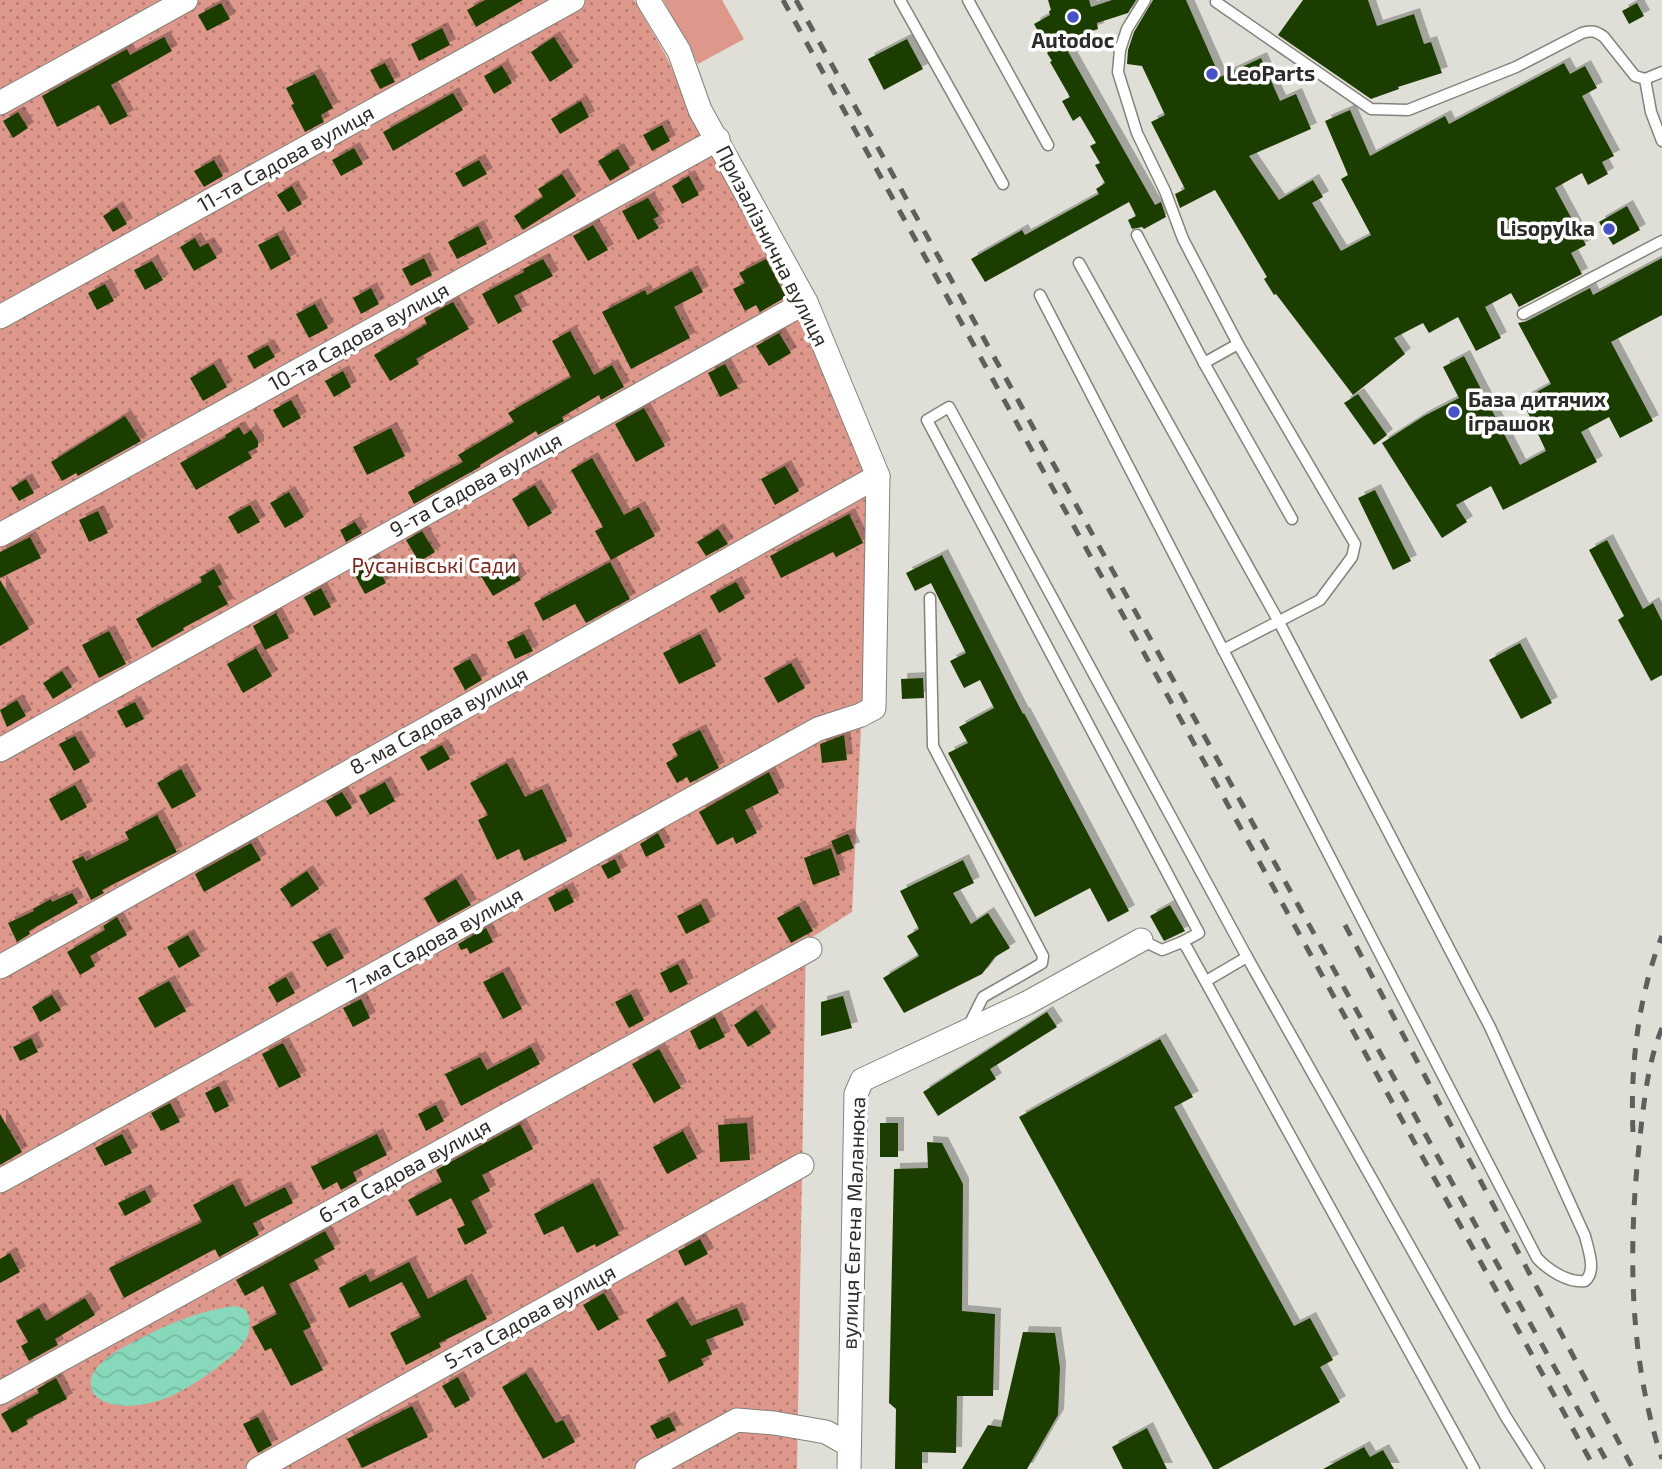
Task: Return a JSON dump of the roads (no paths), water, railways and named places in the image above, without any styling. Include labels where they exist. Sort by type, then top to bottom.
[{"type":"street","points":[[0,103],[186,0]]},
{"type":"street","name":"11-та Садова вулиця","points":[[0,317],[573,0]]},
{"type":"street","name":"Призалізнична вулиця","points":[[648,0],[679,51],[700,110],[806,302],[878,476],[874,708]]},
{"type":"street","name":"10-та Садова вулиця","points":[[0,535],[718,139]]},
{"type":"street","name":"9-та Садова вулиця","points":[[0,750],[806,302]]},
{"type":"street","name":"8-ма Садова вулиця","points":[[0,967],[878,476]]},
{"type":"street","name":"7-ма Садова вулиця","points":[[0,1181],[818,729],[874,708]]},
{"type":"street","name":"вулиця Євгена Маланюка","points":[[849,1469],[858,1086],[862,1080],[1027,1003],[1141,940]]},
{"type":"street","name":"6-та Садова вулиця","points":[[0,1393],[810,949]]},
{"type":"street","name":"5-та Садова вулиця","points":[[258,1469],[802,1165]]},
{"type":"street","points":[[648,1469],[737,1420],[827,1432],[849,1445]]},
{"type":"lane","points":[[900,0],[1003,184]]},
{"type":"lane","points":[[968,0],[1048,145]]},
{"type":"lane","points":[[1145,0],[1127,29],[1119,50],[1118,72],[1137,133],[1166,191],[1183,239],[1238,344],[1355,544],[1352,556],[1320,600],[1223,650]]},
{"type":"lane","points":[[1216,2],[1371,109],[1408,110],[1516,66],[1589,31],[1604,37],[1634,76],[1645,79],[1662,72]]},
{"type":"lane","points":[[1645,79],[1651,111],[1662,141]]},
{"type":"lane","points":[[1137,236],[1204,363],[1292,519]]},
{"type":"lane","points":[[1523,314],[1662,241]]},
{"type":"lane","points":[[1040,295],[1537,1258],[1544,1266],[1572,1281],[1585,1281],[1591,1272],[1585,1236],[1490,1027],[1279,621],[1079,263]]},
{"type":"lane","points":[[1204,363],[1238,344]]},
{"type":"lane","points":[[1141,940],[1162,950],[1199,933],[927,420],[949,407],[1247,957],[1506,1417],[1539,1469]]},
{"type":"lane","points":[[930,598],[933,746],[1043,960],[1039,965],[983,997],[965,1032]]},
{"type":"lane","points":[[1182,942],[1474,1469]]},
{"type":"lane","points":[[1206,981],[1247,957]]},
{"type":"water","points":[[235,1306],[245,1309],[249,1316],[247,1337],[234,1354],[193,1384],[164,1399],[133,1406],[102,1401],[94,1393],[91,1384],[94,1372],[105,1360],[124,1347],[178,1321]]},
{"type":"railway","points":[[783,0],[1595,1469]]},
{"type":"railway","points":[[796,0],[1611,1469]]},
{"type":"railway","points":[[1345,925],[1633,1469]]},
{"type":"railway","points":[[1633,1132],[1637,1033],[1647,983],[1662,936]]},
{"type":"railway","points":[[1662,1028],[1650,1068],[1643,1110],[1636,1177],[1633,1259],[1637,1340],[1651,1420],[1662,1459]]},
{"type":"place","name":"Autodoc","points":[[1073,17]]},
{"type":"place","name":"LeoParts","points":[[1212,74]]},
{"type":"place","name":"Lisopylka","points":[[1609,229]]},
{"type":"place","name":"База дитячих іграшок","points":[[1454,412]]},
{"type":"park label","name":"Русанівські Сади","points":[[434,566]]}]
